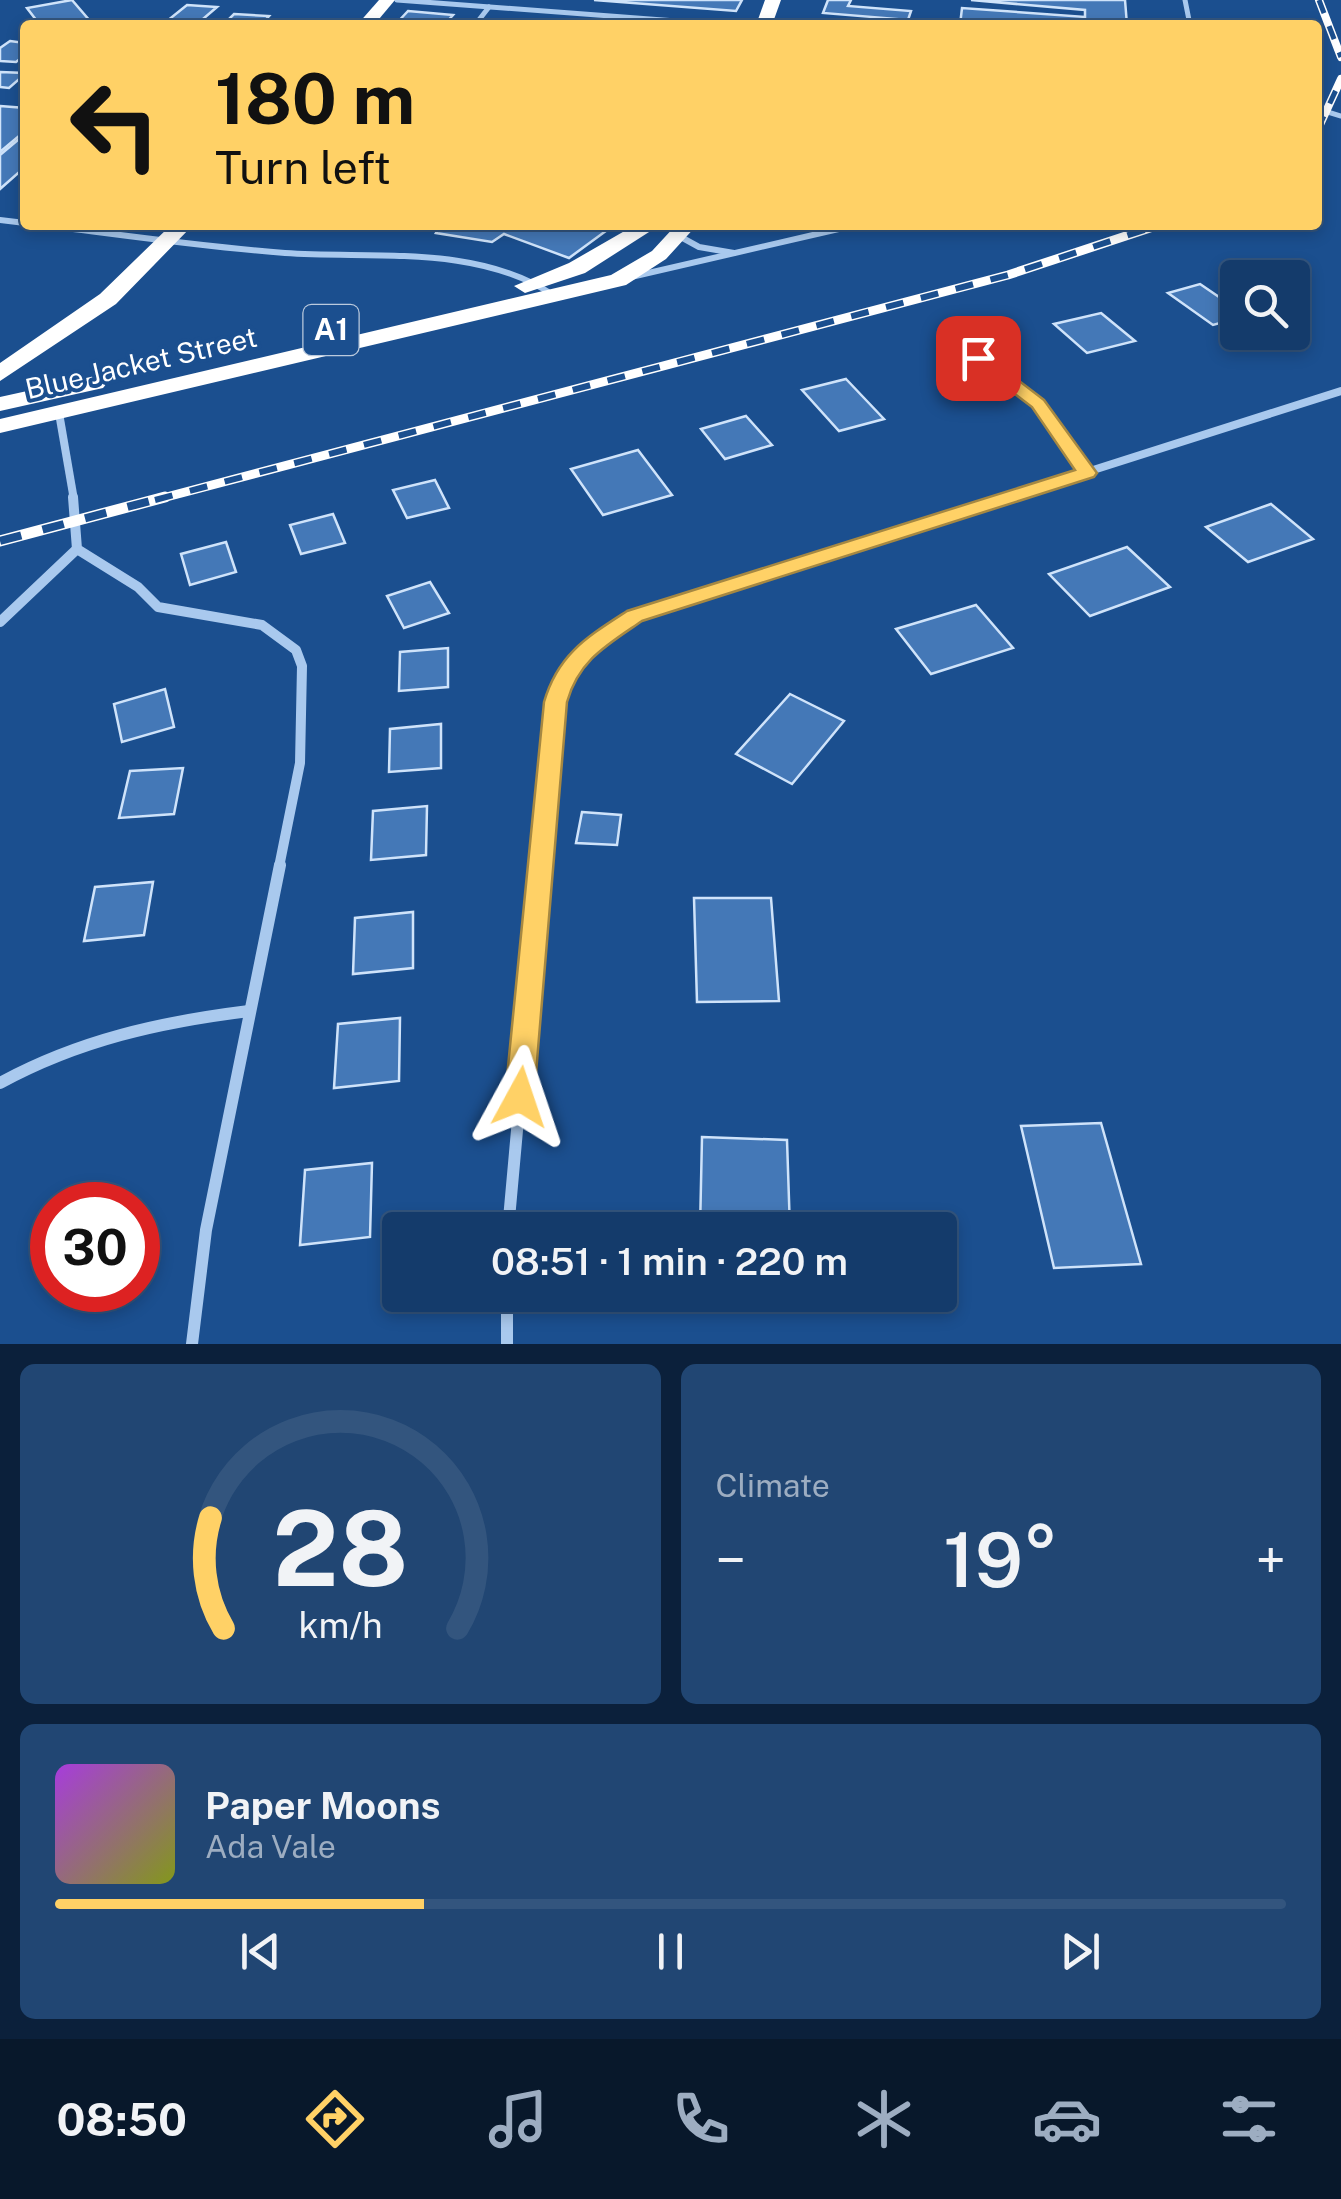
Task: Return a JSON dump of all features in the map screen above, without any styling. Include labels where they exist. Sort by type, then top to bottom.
[{"type":"highway","points":[[370,20],[388,0]]},
{"type":"highway","name":"Blue Jacket Street","points":[[0,426],[548,290],[643,230]]},
{"type":"highway","name":"Blue Jacket Street","points":[[0,404],[548,290],[618,280],[659,255],[683,231]]},
{"type":"highway","points":[[0,374],[108,299],[176,233]]},
{"type":"street","points":[[978,358],[1038,404],[1087,473]]},
{"type":"street","points":[[510,1212],[556,702],[563,674],[581,651],[634,616],[1341,391]]},
{"type":"street","points":[[0,622],[77,549],[77,520],[60,413]]},
{"type":"street","points":[[77,549],[138,588],[158,606],[242,618],[262,625],[296,650],[303,704],[300,762],[206,1230],[192,1344]]},
{"type":"street","points":[[0,1083],[74,1046],[126,1029],[249,1010]]},
{"type":"street","points":[[507,1344],[508,1312]]},
{"type":"lane","points":[[397,0],[662,20]]},
{"type":"lane","points":[[479,20],[489,7]]},
{"type":"lane","points":[[126,230],[450,262],[548,290]]},
{"type":"lane","points":[[618,280],[836,230]]},
{"type":"lane","points":[[683,231],[699,246],[738,254]]},
{"type":"building","points":[[72,0],[89,20],[36,20],[27,8]]},
{"type":"building","points":[[594,0],[742,0],[736,11]]},
{"type":"building","points":[[828,0],[851,0],[848,6],[911,11],[908,20],[823,13]]},
{"type":"building","points":[[971,0],[1125,0],[1127,20],[961,20],[962,8],[1085,17],[1085,10]]},
{"type":"building","points":[[187,5],[217,7],[202,20],[168,20]]},
{"type":"building","points":[[408,11],[453,15],[448,20],[400,20]]},
{"type":"building","points":[[234,14],[269,16],[265,20],[228,20]]},
{"type":"building","points":[[10,41],[20,42],[20,59],[0,61],[0,48]]},
{"type":"building","points":[[0,72],[20,73],[20,78],[9,88],[0,87]]},
{"type":"building","points":[[0,106],[20,108],[20,135],[0,152]]},
{"type":"building","points":[[20,138],[20,171],[0,189],[0,155]]},
{"type":"building","points":[[607,230],[569,258],[504,234],[492,242],[436,233]]},
{"type":"building","points":[[1200,284],[1220,298],[1220,323],[1213,325],[1168,293]]},
{"type":"building","points":[[1101,313],[1135,341],[1087,353],[1054,324]]},
{"type":"building","points":[[846,379],[884,419],[839,431],[802,390]]},
{"type":"building","points":[[746,416],[772,445],[725,459],[701,429]]},
{"type":"building","points":[[638,450],[672,495],[603,515],[571,469]]},
{"type":"building","points":[[435,480],[449,508],[407,518],[393,490]]},
{"type":"building","points":[[1271,504],[1313,539],[1248,562],[1206,527]]},
{"type":"building","points":[[333,514],[345,543],[301,554],[290,525]]},
{"type":"building","points":[[226,542],[236,572],[190,585],[181,554]]},
{"type":"building","points":[[1127,547],[1170,587],[1090,616],[1049,574]]},
{"type":"building","points":[[430,582],[449,613],[404,628],[387,596]]},
{"type":"building","points":[[976,605],[1013,648],[931,674],[896,629]]},
{"type":"building","points":[[448,648],[448,687],[399,691],[400,652]]},
{"type":"building","points":[[165,689],[174,727],[122,742],[114,704]]},
{"type":"building","points":[[790,694],[844,721],[792,784],[736,754]]},
{"type":"building","points":[[441,724],[441,768],[389,772],[390,729]]},
{"type":"building","points":[[183,768],[174,814],[119,818],[130,771]]},
{"type":"building","points":[[427,806],[426,855],[371,860],[373,811]]},
{"type":"building","points":[[582,812],[621,815],[617,845],[576,843]]},
{"type":"building","points":[[153,882],[144,935],[84,941],[95,887]]},
{"type":"building","points":[[694,898],[771,898],[779,1001],[697,1002]]},
{"type":"building","points":[[413,912],[413,968],[353,974],[355,918]]},
{"type":"building","points":[[400,1018],[399,1081],[334,1088],[338,1024]]},
{"type":"building","points":[[1101,1123],[1141,1264],[1054,1268],[1021,1126]]},
{"type":"building","points":[[702,1137],[787,1140],[789,1212],[700,1212]]},
{"type":"building","points":[[372,1163],[370,1237],[300,1245],[305,1170]]},
{"type":"railway","points":[[1319,0],[1341,57]]},
{"type":"railway","points":[[1322,120],[1341,79]]},
{"type":"railway","points":[[155,500],[1008,275],[1144,230]]},
{"type":"railway","points":[[0,541],[165,497]]},
{"type":"route","points":[[520,1097],[556,702],[563,674],[581,651],[604,632],[634,616],[1087,473],[1038,404],[978,358]]}]
